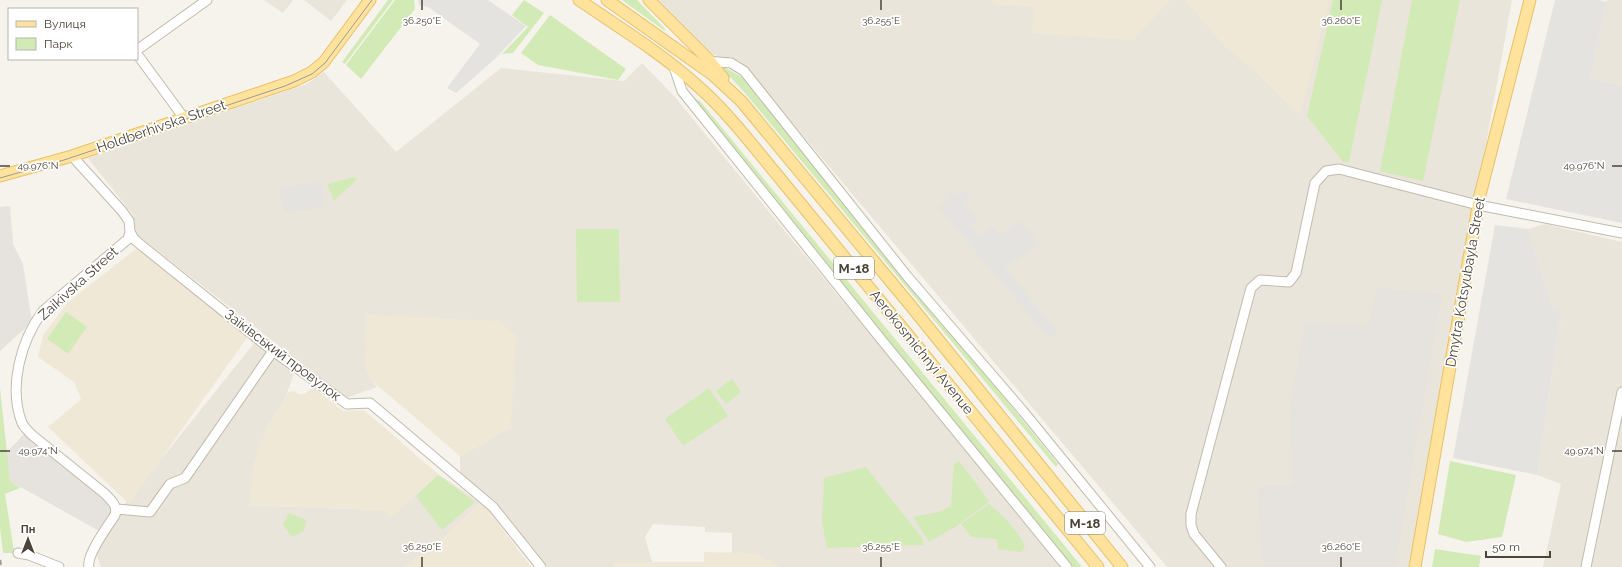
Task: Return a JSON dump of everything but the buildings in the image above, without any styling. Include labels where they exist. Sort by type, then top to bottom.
[{"type":"main road","name":"Holdberhivska Street","points":[[0,176],[72,156],[294,82],[319,67],[329,56],[370,0]]},
{"type":"main road","name":"Aerokosmichnyi Avenue","points":[[580,0],[674,67],[699,87],[730,119],[1098,567]]},
{"type":"main road","name":"Aerokosmichnyi Avenue","points":[[607,0],[713,76],[741,101],[916,312],[1122,567]]},
{"type":"main road","points":[[649,0],[710,61],[741,101]]},
{"type":"main road","name":"Dmytra Kotsyubayla Street","points":[[1415,567],[1478,205],[1530,0]]},
{"type":"main road","points":[[655,35],[664,36],[669,33],[669,27],[665,16]]},
{"type":"street","points":[[138,49],[207,0]]},
{"type":"street","points":[[138,55],[184,118]]},
{"type":"street","points":[[694,62],[710,61],[732,63],[744,71],[907,276],[1023,411],[1150,567]]},
{"type":"street","points":[[674,67],[682,91],[880,338],[1067,567]]},
{"type":"street","points":[[72,156],[74,160],[122,211],[129,221],[130,232]]},
{"type":"street","points":[[1221,567],[1194,534],[1191,514],[1251,288],[1260,280],[1289,282],[1296,273],[1315,183],[1326,171],[1339,169],[1478,205],[1622,233]]},
{"type":"street","name":"Заїківський провулок","points":[[130,232],[134,239],[141,245],[273,350],[347,404],[370,403],[493,507],[540,567]]},
{"type":"street","name":"Zaikivska Street","points":[[117,509],[113,502],[104,493],[32,435],[23,424],[19,414],[17,382],[20,359],[26,339],[43,311],[128,239],[130,232]]},
{"type":"street","points":[[89,567],[88,564],[91,554],[115,515],[117,509],[150,512],[170,484],[185,478],[273,350]]},
{"type":"street","points":[[1586,567],[1622,392]]},
{"type":"street","points":[[18,553],[29,555],[59,567]]},
{"type":"shaded area","points":[[264,0],[293,0],[283,13]]},
{"type":"shaded area","points":[[304,0],[347,0],[331,21]]},
{"type":"shaded area","points":[[418,0],[488,0],[526,26],[496,58],[456,93],[447,88],[480,44],[428,7],[419,5]]},
{"type":"shaded area","points":[[659,0],[1512,0],[1410,567],[1167,567],[740,61],[717,56],[709,52]]},
{"type":"shaded area","points":[[993,0],[1170,0],[1133,40],[1032,33],[1034,7],[993,4]]},
{"type":"shaded area","points":[[1185,0],[1329,0],[1300,115],[1248,65],[1227,49]]},
{"type":"shaded area","points":[[1555,0],[1598,0],[1607,2],[1590,77],[1622,86],[1622,223],[1506,199]]},
{"type":"shaded area","points":[[1607,0],[1622,0],[1622,86],[1590,77]]},
{"type":"shaded area","points":[[642,63],[674,96],[1061,567],[778,567],[755,553],[732,553],[732,533],[705,532],[705,527],[653,524],[645,537],[652,562],[614,562],[613,567],[548,567],[530,544],[460,472],[460,456],[511,427],[506,328],[498,321],[372,381],[377,387],[346,398],[136,234],[133,215],[88,158],[307,84],[324,72],[396,152],[501,68],[624,81]]},
{"type":"shaded area","points":[[321,182],[325,207],[284,213],[279,188]]},
{"type":"shaded area","points":[[962,189],[971,198],[964,204],[978,219],[971,225],[980,236],[993,227],[1000,236],[1020,220],[1039,244],[1005,268],[1058,332],[1048,338],[938,207],[949,198],[946,194],[950,191],[954,195]]},
{"type":"shaded area","points":[[10,206],[13,244],[23,264],[32,322],[0,351],[0,207]]},
{"type":"shaded area","points":[[1545,224],[1622,242],[1622,567],[1543,567],[1561,484],[1537,475],[1562,310],[1553,307],[1528,229]]},
{"type":"shaded area","points":[[1495,225],[1528,229],[1553,307],[1562,310],[1537,475],[1453,458]]},
{"type":"shaded area","points":[[137,248],[249,335],[129,504],[48,427],[81,399],[74,382],[38,357],[43,335],[68,302]]},
{"type":"shaded area","points":[[1377,288],[1442,294],[1395,567],[1264,567],[1257,487],[1293,485],[1289,409],[1305,323],[1368,324]]},
{"type":"shaded area","points":[[367,315],[498,321],[516,334],[511,427],[460,456],[372,381],[365,368]]},
{"type":"shaded area","points":[[255,342],[294,373],[285,399],[266,430],[250,505],[381,510],[392,516],[438,474],[481,503],[440,541],[404,567],[101,567],[96,554],[126,503]]},
{"type":"shaded area","points":[[313,387],[343,411],[364,410],[438,474],[392,516],[381,510],[250,505],[253,464],[266,430],[288,392],[295,391],[298,394],[305,394]]},
{"type":"shaded area","points":[[25,433],[108,500],[113,509],[99,531],[10,481],[6,453]]},
{"type":"shaded area","points":[[481,503],[488,509],[531,567],[404,567],[440,541]]},
{"type":"shaded area","points":[[704,552],[755,553],[778,567],[613,567],[613,562],[704,562]]},
{"type":"green space","points":[[388,0],[393,0],[345,64],[342,62]]},
{"type":"green space","points":[[395,0],[414,0],[415,9],[361,79],[346,65]]},
{"type":"green space","points":[[524,0],[544,13],[513,53],[502,54],[528,27],[512,15]]},
{"type":"green space","points":[[622,0],[637,0],[665,29],[665,31]]},
{"type":"green space","points":[[1333,0],[1382,0],[1349,162],[1343,162],[1307,116]]},
{"type":"green space","points":[[1412,0],[1460,0],[1423,181],[1380,171]]},
{"type":"green space","points":[[550,15],[626,69],[618,80],[538,65],[521,53]]},
{"type":"green space","points":[[724,67],[742,77],[785,126],[1058,464],[1056,467],[745,93],[732,79],[721,71]]},
{"type":"green space","points":[[692,97],[700,101],[1082,567],[1072,567]]},
{"type":"green space","points":[[355,177],[357,179],[334,201],[327,184]]},
{"type":"green space","points":[[576,229],[619,229],[620,302],[577,302]]},
{"type":"green space","points":[[66,312],[87,327],[68,354],[47,339]]},
{"type":"green space","points":[[732,379],[741,392],[726,404],[716,391]]},
{"type":"green space","points":[[0,388],[10,481],[20,487],[5,494],[14,551],[13,553],[3,553],[0,528]]},
{"type":"green space","points":[[709,388],[728,416],[683,446],[665,419]]},
{"type":"green space","points":[[959,461],[989,502],[957,526],[929,542],[913,517],[939,512],[951,506],[954,464]]},
{"type":"green space","points":[[1450,461],[1516,475],[1502,537],[1466,542],[1438,534]]},
{"type":"green space","points":[[866,467],[922,538],[924,545],[827,548],[822,522],[824,478]]},
{"type":"green space","points":[[438,475],[475,502],[442,530],[416,496]]},
{"type":"green space","points":[[989,504],[1014,528],[1025,546],[1022,552],[998,549],[997,539],[971,537],[961,524]]},
{"type":"green space","points":[[289,513],[306,520],[304,531],[292,537],[283,525]]},
{"type":"green space","points":[[1435,549],[1481,556],[1479,567],[1432,567]]},
{"type":"tram line","points":[[0,178],[64,160],[285,86],[312,74],[325,63],[372,0]]},
{"type":"railway","points":[[0,560],[1,567]]}]
